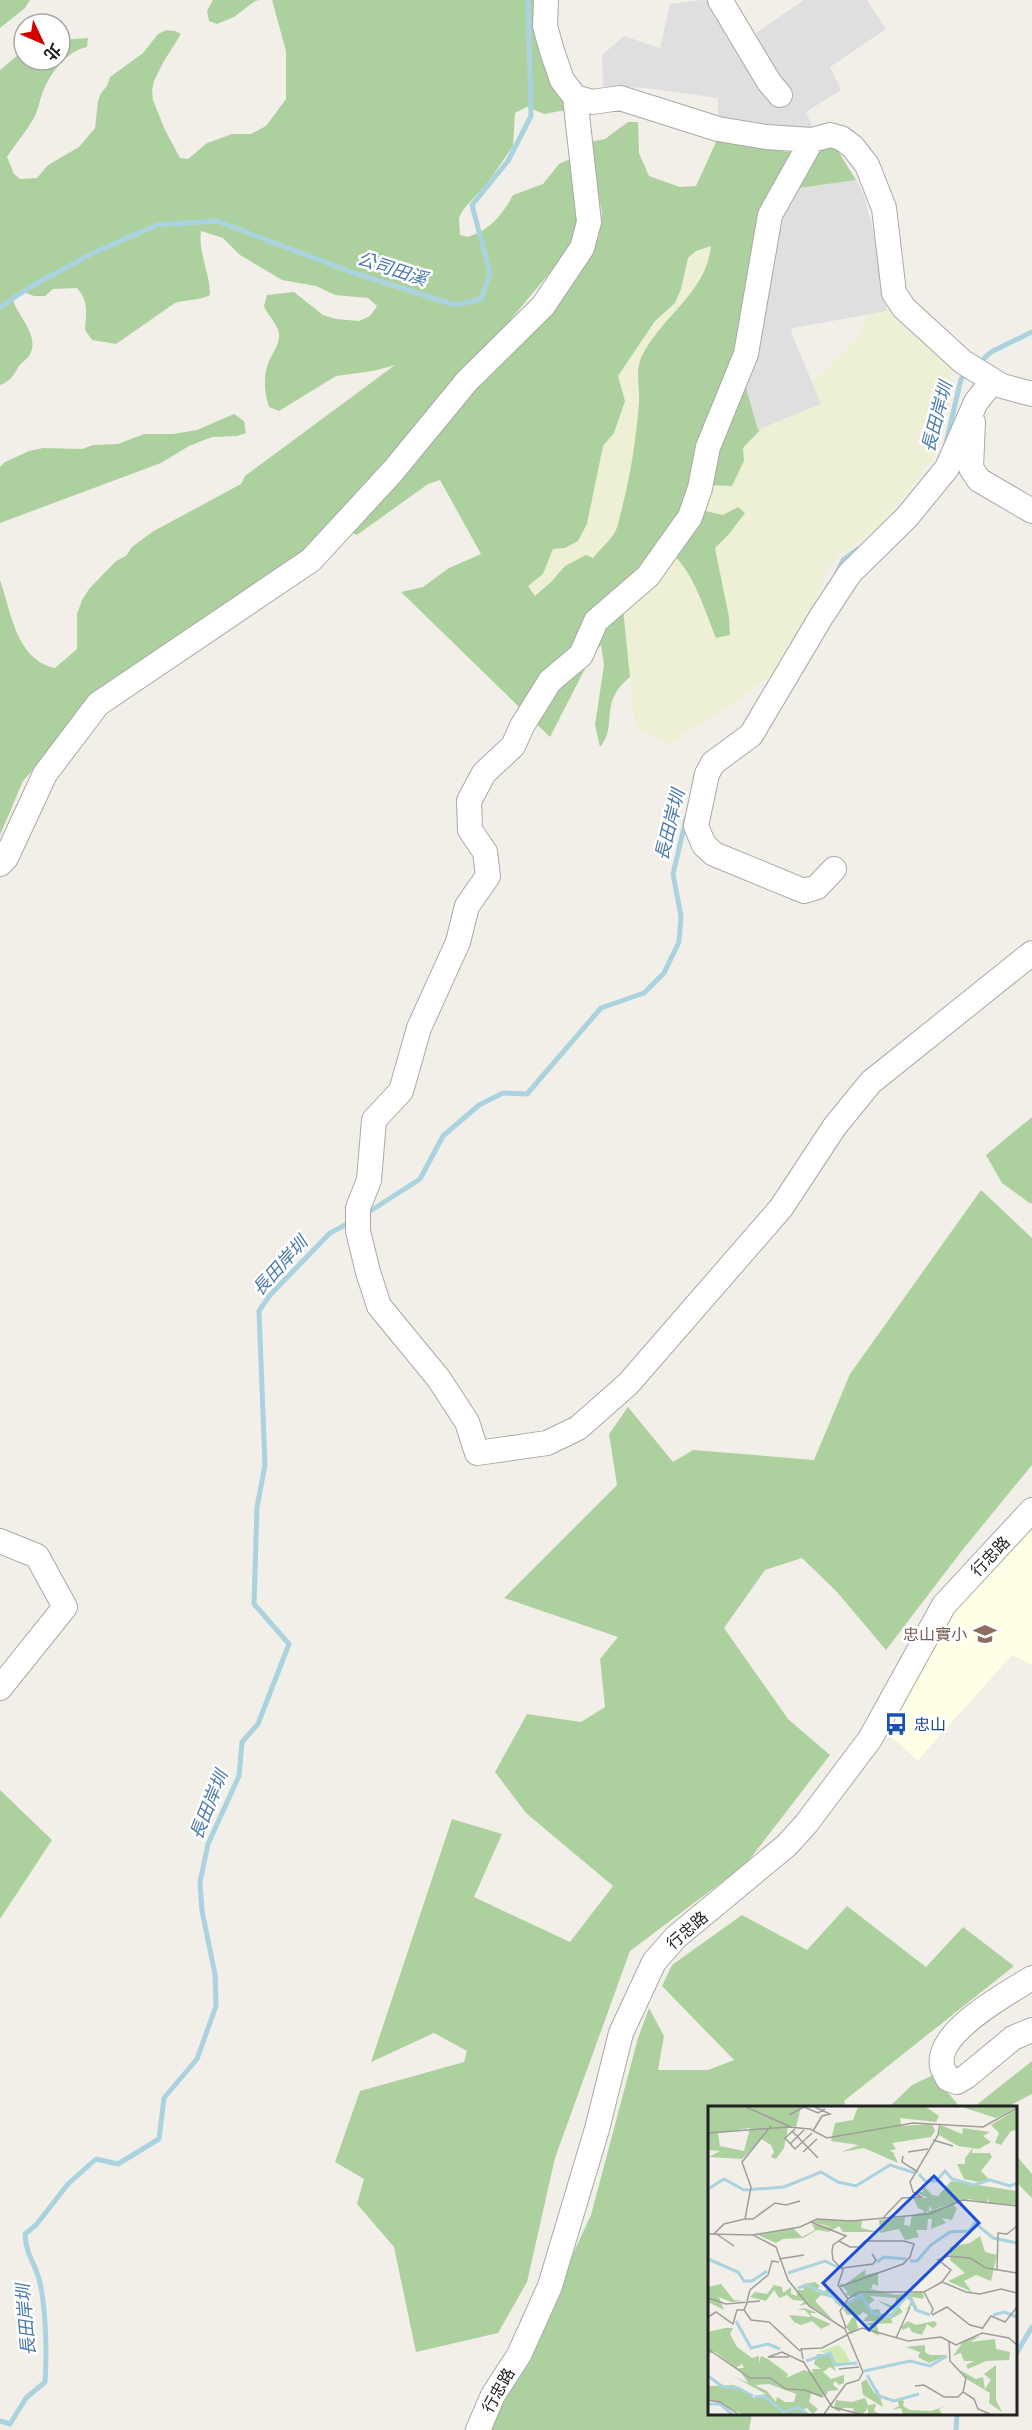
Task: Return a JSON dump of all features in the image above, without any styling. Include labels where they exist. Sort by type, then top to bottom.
[{"type":"street","points":[[0,864],[6,858],[45,774],[98,704],[311,560],[393,471],[466,381],[543,306],[582,248],[589,222],[575,97],[562,80],[552,51],[545,26],[546,0]]},
{"type":"street","points":[[720,0],[769,82],[780,95]]},
{"type":"street","points":[[575,97],[592,102],[620,98],[718,129],[766,137],[812,140],[830,135],[841,138],[853,147],[867,165],[884,208],[894,293],[903,308],[963,362],[1002,386],[1032,394]]},
{"type":"street","points":[[812,140],[770,216],[746,354],[708,447],[700,488],[690,517],[648,576],[596,621],[581,655],[550,681],[522,726],[513,746],[484,773],[469,801],[470,830],[485,852],[488,876],[467,906],[458,942],[419,1028],[401,1091],[374,1120],[369,1180],[358,1208],[358,1231],[368,1272],[379,1306],[439,1379],[467,1422],[477,1454],[547,1443],[578,1428],[628,1384],[781,1208],[835,1126],[871,1082],[1032,953]]},
{"type":"street","points":[[834,869],[817,887],[804,891],[714,854],[700,839],[696,826],[707,774],[713,763],[751,735],[821,617],[850,573],[907,517],[947,468],[989,378]]},
{"type":"street","points":[[976,402],[971,468],[979,480],[1032,511]]},
{"type":"street","name":"行忠路","points":[[478,2430],[493,2396],[519,2355],[550,2286],[597,2129],[621,2033],[654,1962],[676,1937],[787,1845],[806,1824],[870,1738],[944,1605],[1032,1510]]},
{"type":"street","points":[[0,1540],[37,1556],[65,1607],[0,1688]]},
{"type":"street","points":[[1032,1978],[981,2011],[952,2035],[943,2050],[942,2065],[948,2079],[957,2082],[1013,2038],[1032,2030]]},
{"type":"shaded area","points":[[728,0],[750,37],[804,0],[867,0],[886,29],[830,67],[841,90],[806,112],[812,126],[808,130],[771,124],[736,125],[718,121],[718,98],[645,88],[603,86],[602,55],[624,36],[660,48],[670,4]]},
{"type":"shaded area","points":[[856,180],[864,195],[876,242],[887,311],[793,328],[791,332],[821,404],[758,430],[743,377],[774,238],[792,189]]},
{"type":"shaded area","points":[[711,246],[709,258],[694,291],[654,338],[641,359],[637,381],[639,399],[635,448],[628,488],[616,529],[593,559],[583,558],[565,566],[535,596],[527,586],[543,574],[553,549],[565,548],[578,541],[587,524],[603,446],[614,433],[625,401],[618,376],[655,321],[675,303],[681,289],[688,258],[696,251]]},
{"type":"shaded area","points":[[888,303],[954,366],[936,452],[928,466],[884,523],[839,555],[826,570],[817,602],[783,665],[730,706],[668,744],[638,729],[634,717],[623,609],[671,552],[680,560],[689,575],[716,638],[729,635],[729,617],[715,548],[729,534],[723,515],[702,510],[710,485],[744,461],[743,448],[761,429],[821,404],[812,383],[861,334],[867,315],[887,311]]},
{"type":"shaded area","name":"忠山實小","points":[[1032,1524],[1032,1665],[1012,1655],[918,1760],[884,1731],[949,1613]]},
{"type":"green space","points":[[0,0],[30,0],[20,12],[12,12],[12,18],[0,28]]},
{"type":"green space","points":[[213,0],[260,0],[255,1],[234,17],[217,24],[209,21],[207,11]]},
{"type":"green space","points":[[272,0],[534,0],[535,33],[566,110],[544,114],[527,107],[515,113],[513,146],[489,181],[463,210],[459,218],[460,235],[468,237],[489,226],[505,209],[513,195],[543,184],[559,164],[568,160],[578,163],[583,233],[406,445],[319,545],[93,701],[23,781],[0,835],[0,580],[23,645],[42,663],[55,668],[77,649],[77,614],[82,600],[89,589],[116,561],[126,556],[132,547],[152,532],[241,484],[245,476],[395,365],[373,371],[336,376],[279,411],[269,407],[265,378],[279,334],[264,306],[267,295],[294,292],[323,315],[336,319],[359,321],[370,316],[377,306],[368,298],[335,295],[316,286],[282,280],[240,255],[223,238],[201,231],[201,247],[210,295],[175,303],[116,344],[92,340],[85,330],[85,303],[77,288],[53,289],[45,296],[34,296],[23,292],[12,296],[30,333],[32,348],[29,356],[11,378],[0,385],[0,70],[12,60],[12,72],[54,72],[43,91],[34,118],[7,157],[14,174],[20,179],[37,178],[48,165],[79,147],[95,128],[98,101],[110,77],[143,53],[158,34],[166,30],[181,34],[164,61],[152,90],[153,100],[165,130],[180,158],[188,159],[207,143],[232,134],[251,134],[266,126],[286,99],[286,51]]},
{"type":"green space","points":[[88,38],[87,47],[72,54],[72,39]]},
{"type":"green space","points":[[628,122],[638,122],[639,153],[649,176],[680,187],[696,186],[717,140],[786,152],[835,146],[856,180],[792,189],[780,207],[743,377],[758,430],[761,429],[743,448],[744,461],[732,486],[710,485],[702,510],[723,515],[738,507],[745,513],[715,548],[729,617],[730,635],[716,638],[692,581],[679,560],[671,553],[623,609],[630,677],[614,696],[608,731],[600,747],[595,725],[604,665],[601,645],[592,655],[550,737],[401,592],[423,587],[449,568],[481,554],[440,480],[428,484],[357,535],[348,531],[382,501],[456,403],[559,293],[599,237],[602,213],[589,142],[605,139]],"holes":[[[711,246],[707,263],[692,292],[659,330],[641,358],[638,369],[639,403],[635,443],[616,530],[593,558],[586,555],[565,566],[535,596],[528,586],[543,574],[553,549],[565,548],[578,541],[587,524],[603,446],[614,433],[625,401],[618,376],[655,321],[675,303],[681,289],[688,258],[696,251]]]},
{"type":"green space","points":[[234,414],[244,421],[246,433],[237,436],[212,437],[189,446],[161,463],[0,523],[0,467],[5,462],[29,451],[43,448],[82,449],[93,445],[118,444],[144,434],[173,434],[197,430]]},
{"type":"green space","points":[[1032,1117],[1031,1204],[1002,1183],[986,1155]]},
{"type":"green space","points":[[981,1190],[1032,1238],[1032,1465],[964,1548],[886,1650],[837,1592],[802,1558],[765,1570],[724,1628],[788,1719],[830,1755],[746,1864],[630,1951],[555,2158],[527,2282],[498,2333],[416,2352],[394,2247],[357,2204],[364,2179],[335,2162],[360,2091],[464,2062],[467,2051],[434,2033],[371,2062],[452,1819],[502,1834],[474,1897],[570,1942],[613,1886],[526,1813],[495,1772],[527,1714],[581,1722],[605,1707],[600,1659],[618,1637],[504,1598],[617,1485],[609,1434],[628,1407],[673,1462],[693,1450],[814,1460],[850,1374]]},
{"type":"green space","points":[[0,1790],[52,1840],[0,1919]]},
{"type":"green space","points":[[847,1906],[926,1967],[963,1927],[1014,1966],[844,2101],[846,2106],[708,2106],[708,2415],[752,2415],[749,2430],[476,2430],[541,2322],[591,2215],[638,2038],[649,2008],[664,2036],[658,2070],[708,2070],[734,2060],[662,1986],[672,1965],[742,1915],[807,1950]]},
{"type":"green space","points":[[1032,2061],[1032,2094],[1009,2106],[975,2106]]},
{"type":"green space","points":[[933,2075],[959,2106],[890,2106],[912,2085]]},
{"type":"green space","points":[[1017,2156],[1032,2174],[1032,2198],[1017,2183]]},
{"type":"waterway","name":"公司田溪","points":[[0,307],[32,286],[93,253],[157,225],[217,221],[351,272],[455,305],[481,299],[490,273],[472,205],[508,161],[531,116],[528,0]]},
{"type":"waterway","name":"長田岸圳","points":[[979,363],[991,352],[1032,332]]},
{"type":"waterway","name":"長田岸圳","points":[[946,443],[961,379],[967,373]]},
{"type":"waterway","name":"長田岸圳","points":[[837,573],[843,560],[858,549]]},
{"type":"waterway","name":"長田岸圳","points":[[364,1215],[420,1179],[443,1136],[479,1105],[503,1093],[527,1094],[601,1008],[644,993],[664,973],[679,942],[681,916],[673,874],[686,819]]},
{"type":"waterway","name":"長田岸圳","points":[[0,2421],[10,2424],[26,2398],[45,2382],[44,2306],[38,2276],[27,2248],[25,2234],[36,2225],[68,2184],[96,2159],[118,2164],[159,2139],[164,2098],[197,2059],[216,2006],[215,1974],[202,1911],[200,1882],[208,1844],[239,1776],[242,1742],[258,1724],[289,1644],[254,1604],[257,1507],[265,1465],[259,1311],[270,1295],[330,1233],[351,1222]]},
{"type":"waterway","points":[[1017,2352],[1032,2327]]},
{"type":"waterway","points":[[956,2430],[957,2415]]},
{"type":"place","name":"忠山實小","points":[[985,1634]]},
{"type":"place","name":"忠山","points":[[896,1724]]}]
